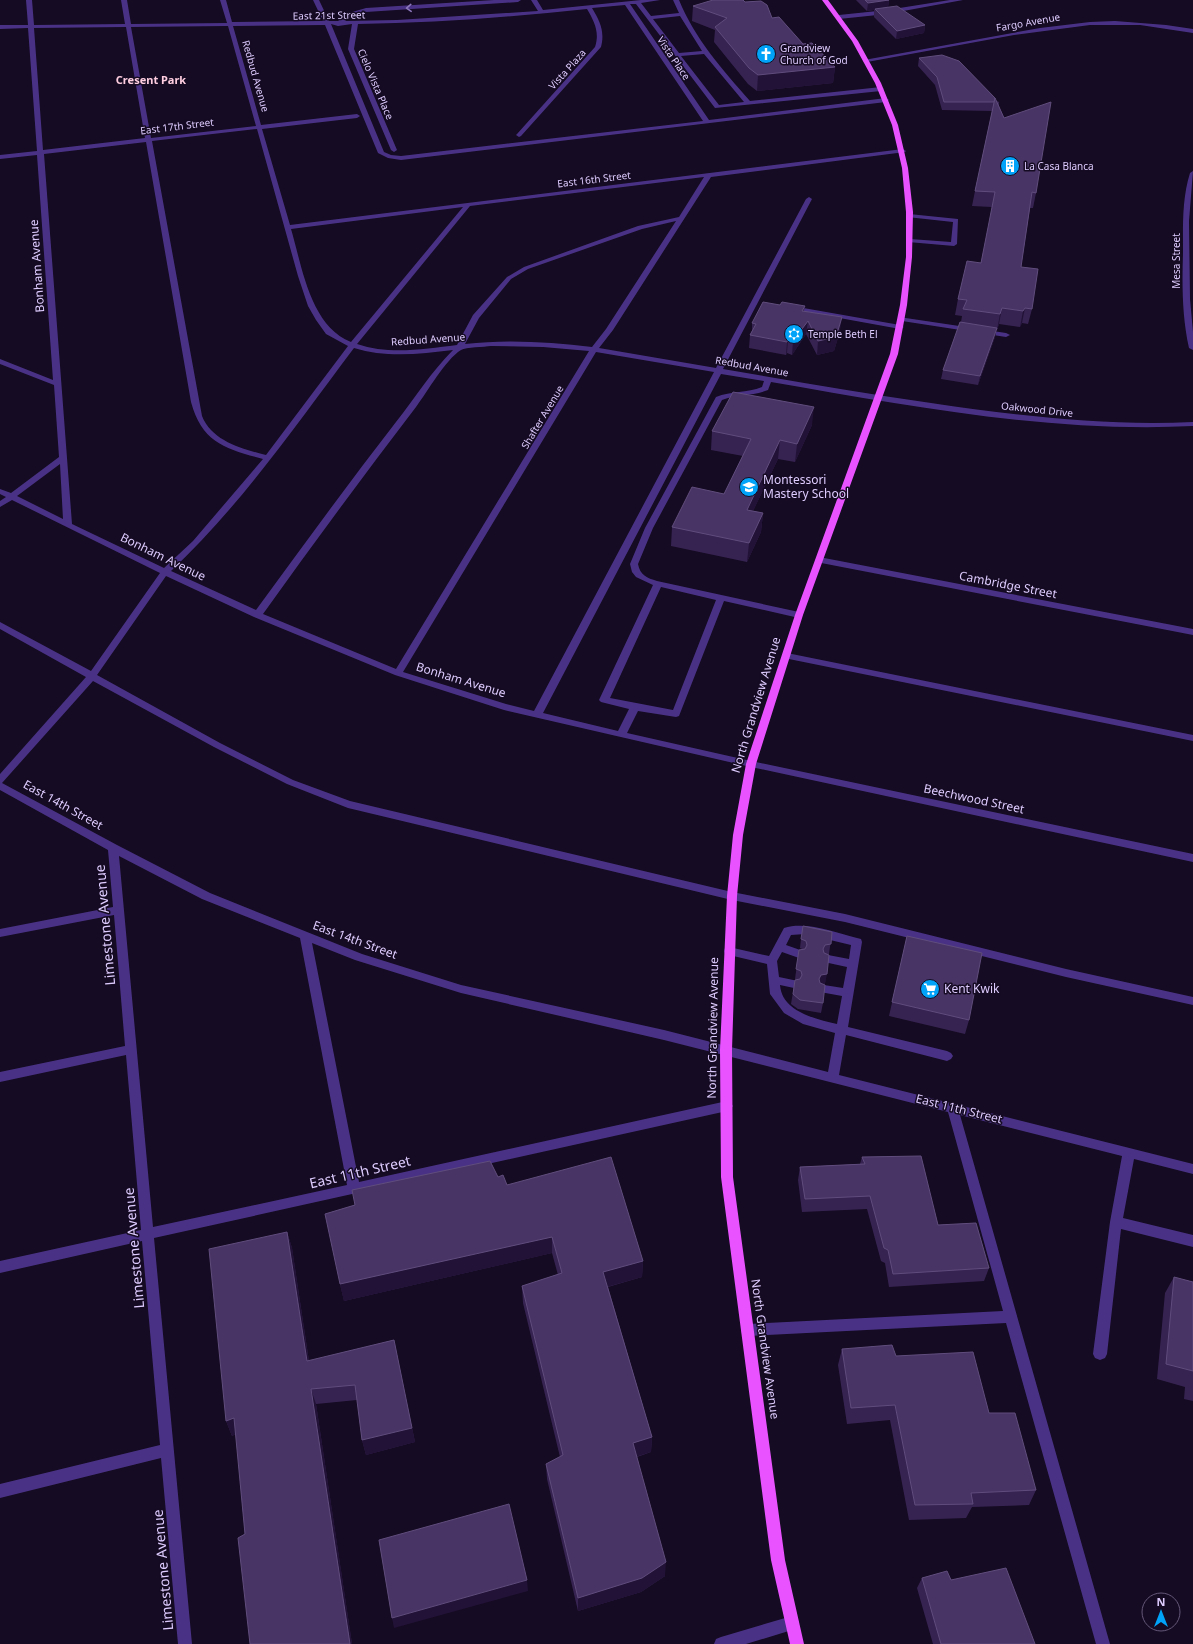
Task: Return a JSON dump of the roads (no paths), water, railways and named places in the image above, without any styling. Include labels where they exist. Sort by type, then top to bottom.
[{"type":"main road","name":"North Grandview Avenue","points":[[797,1644],[778,1560],[727,1177],[726,1050],[732,896],[738,835],[750,764],[799,616],[894,354],[901,323],[909,273],[910,241],[910,216],[902,151],[886,100],[867,60],[825,0]]},
{"type":"street","name":"Bonham Avenue","points":[[29,0],[68,525],[257,614],[398,674],[536,715],[750,764]]},
{"type":"street","points":[[124,0],[184,343],[195,402],[201,422],[208,432],[239,450],[268,458]]},
{"type":"street","name":"Redbud Avenue","points":[[223,0],[301,276],[313,308],[324,326],[329,332],[341,340],[370,350],[387,352],[525,344],[594,349],[879,398]]},
{"type":"street","points":[[316,0],[323,17],[328,24],[381,153],[390,157],[401,158],[502,147],[886,100]]},
{"type":"street","points":[[338,24],[351,14],[366,10],[518,0]]},
{"type":"street","points":[[534,0],[542,12]]},
{"type":"street","name":"East 21st Street","points":[[0,27],[338,24],[456,19],[657,0]]},
{"type":"street","points":[[676,0],[681,14],[705,52],[748,103]]},
{"type":"street","points":[[839,18],[960,0]]},
{"type":"street","points":[[637,2],[717,107],[881,89]]},
{"type":"street","name":"Vista Place","points":[[626,3],[706,122]]},
{"type":"street","name":"Vista Plaza","points":[[519,135],[598,47],[601,38],[598,24],[588,7]]},
{"type":"street","points":[[649,18],[681,14]]},
{"type":"street","name":"Cielo Vista Place","points":[[355,23],[351,48],[394,150]]},
{"type":"street","name":"Fargo Avenue","points":[[867,60],[1028,31],[1086,23],[1145,24],[1193,31]]},
{"type":"street","points":[[677,55],[705,52]]},
{"type":"street","name":"East 17th Street","points":[[0,157],[357,116]]},
{"type":"street","name":"East 16th Street","points":[[288,227],[902,151]]},
{"type":"street","name":"Mesa Street","points":[[1193,173],[1190,202],[1186,300],[1189,332],[1193,348]]},
{"type":"street","name":"Shafter Avenue","points":[[398,674],[594,349],[609,330],[709,175]]},
{"type":"street","points":[[536,715],[809,199]]},
{"type":"street","points":[[0,780],[92,676],[165,572],[196,543],[268,458],[352,345],[469,204]]},
{"type":"street","points":[[910,216],[956,220],[954,244],[910,241]]},
{"type":"street","points":[[257,614],[370,461],[415,403],[428,383],[460,347],[476,317],[509,278],[576,249],[640,227],[682,218]]},
{"type":"street","points":[[785,307],[901,323],[1006,335]]},
{"type":"street","points":[[0,362],[57,384]]},
{"type":"street","points":[[768,379],[765,388],[759,391],[735,393],[719,399],[649,528],[634,564],[634,568],[640,577],[647,581],[799,616]]},
{"type":"street","name":"Oakwood Drive","points":[[879,398],[1013,418],[1068,423],[1124,426],[1193,424]]},
{"type":"street","points":[[0,505],[63,458]]},
{"type":"street","points":[[0,490],[68,525]]},
{"type":"street","name":"Cambridge Street","points":[[819,560],[1193,632]]},
{"type":"street","points":[[658,584],[604,700],[676,714],[721,598]]},
{"type":"street","points":[[0,625],[216,745],[290,782],[348,804],[732,896],[845,918],[1066,973],[1193,1001]]},
{"type":"street","points":[[787,656],[1193,738]]},
{"type":"street","points":[[621,735],[635,706]]},
{"type":"street","name":"Beechwood Street","points":[[750,764],[1193,858]]},
{"type":"street","name":"East 14th Street","points":[[0,786],[113,848],[206,896],[359,957],[461,989],[726,1050]]},
{"type":"street","name":"Limestone Avenue","points":[[113,848],[185,1644]]},
{"type":"street","points":[[0,933],[119,910]]},
{"type":"street","points":[[834,1077],[842,1029],[848,993],[857,942],[805,930],[788,931],[772,961],[775,994],[788,1010],[807,1021],[842,1029],[947,1056]]},
{"type":"street","points":[[305,936],[354,1189]]},
{"type":"street","points":[[779,947],[799,954]]},
{"type":"street","points":[[729,951],[772,961]]},
{"type":"street","points":[[828,959],[853,964]]},
{"type":"street","points":[[774,980],[794,984]]},
{"type":"street","points":[[824,989],[848,993]]},
{"type":"street","points":[[0,1077],[131,1049]]},
{"type":"street","name":"East 11th Street","points":[[726,1050],[1193,1169]]},
{"type":"street","name":"East 11th Street","points":[[0,1267],[727,1106]]},
{"type":"street","points":[[952,1107],[1103,1644]]},
{"type":"street","points":[[1100,1354],[1116,1222],[1129,1153]]},
{"type":"street","points":[[1116,1222],[1193,1241]]},
{"type":"street","points":[[747,1330],[1011,1317]]},
{"type":"street","points":[[0,1491],[167,1450]]},
{"type":"street","points":[[721,1644],[792,1623]]},
{"type":"place","name":"Grandview Church of God","points":[[766,54]]},
{"type":"place","name":"La Casa Blanca","points":[[1010,166]]},
{"type":"place","name":"Temple Beth El","points":[[794,334]]},
{"type":"place","name":"Montessori Mastery School","points":[[749,487]]},
{"type":"place","name":"Kent Kwik","points":[[930,989]]},
{"type":"district","name":"Cresent Park","points":[[151,80]]}]
